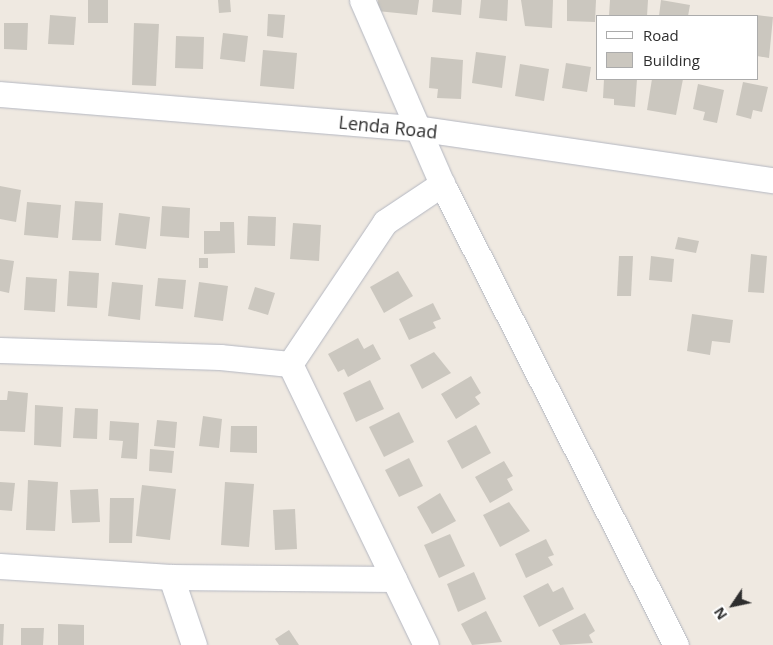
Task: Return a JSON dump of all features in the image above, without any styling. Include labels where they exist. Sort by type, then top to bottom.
[{"type":"street","points":[[362,0],[415,128],[442,184],[676,645]]},
{"type":"street","name":"Lenda Road","points":[[0,94],[415,128],[773,180]]},
{"type":"street","points":[[290,364],[385,222],[442,184]]},
{"type":"street","points":[[0,350],[220,357],[290,364]]},
{"type":"street","points":[[290,364],[426,645]]},
{"type":"street","points":[[0,566],[171,576],[394,579]]},
{"type":"street","points":[[171,576],[194,645]]},
{"type":"building","points":[[88,0],[108,0],[108,23],[88,23]]},
{"type":"building","points":[[218,0],[230,0],[231,12],[219,13]]},
{"type":"building","points":[[378,0],[419,0],[417,15],[377,11]]},
{"type":"building","points":[[433,0],[462,0],[461,15],[432,12]]},
{"type":"building","points":[[481,0],[508,0],[507,21],[479,18]]},
{"type":"building","points":[[521,0],[553,0],[552,28],[525,26]]},
{"type":"building","points":[[567,0],[596,0],[595,22],[567,21]]},
{"type":"building","points":[[610,0],[648,0],[647,15],[609,15]]},
{"type":"building","points":[[661,0],[690,5],[688,15],[659,15]]},
{"type":"building","points":[[268,14],[285,15],[283,38],[267,36]]},
{"type":"building","points":[[50,15],[76,17],[74,45],[48,44]]},
{"type":"building","points":[[758,15],[773,17],[769,58],[758,56]]},
{"type":"building","points":[[4,23],[28,23],[27,50],[4,49]]},
{"type":"building","points":[[134,23],[159,24],[156,86],[132,85]]},
{"type":"building","points":[[223,33],[248,36],[245,62],[220,59]]},
{"type":"building","points":[[176,36],[204,37],[203,69],[175,68]]},
{"type":"building","points":[[263,50],[297,53],[294,89],[260,86]]},
{"type":"building","points":[[476,52],[506,56],[502,88],[472,83]]},
{"type":"building","points":[[431,57],[463,60],[461,99],[437,98],[438,89],[429,88]]},
{"type":"building","points":[[566,63],[591,67],[587,92],[562,88]]},
{"type":"building","points":[[520,64],[549,69],[544,101],[515,96]]},
{"type":"building","points":[[604,80],[637,80],[635,107],[614,105],[614,99],[603,98]]},
{"type":"building","points":[[652,80],[683,80],[676,115],[647,110]]},
{"type":"building","points":[[743,82],[768,87],[762,112],[753,110],[751,119],[736,115]]},
{"type":"building","points":[[698,84],[724,90],[717,123],[703,120],[705,112],[693,109]]},
{"type":"building","points":[[0,186],[21,190],[16,222],[0,219]]},
{"type":"building","points":[[75,201],[103,203],[101,241],[72,240]]},
{"type":"building","points":[[27,202],[61,205],[58,238],[24,235]]},
{"type":"building","points":[[162,206],[190,208],[189,238],[160,236]]},
{"type":"building","points":[[119,213],[150,217],[146,249],[115,245]]},
{"type":"building","points":[[248,216],[276,217],[275,246],[247,245]]},
{"type":"building","points":[[220,222],[234,222],[235,253],[204,254],[204,231],[220,231]]},
{"type":"building","points":[[293,223],[321,225],[319,261],[290,259]]},
{"type":"building","points":[[678,237],[699,241],[696,253],[675,249]]},
{"type":"building","points":[[751,254],[767,256],[764,293],[748,292]]},
{"type":"building","points":[[619,256],[633,256],[631,296],[617,296]]},
{"type":"building","points":[[651,256],[674,259],[672,282],[649,280]]},
{"type":"building","points":[[199,258],[208,258],[208,268],[199,268]]},
{"type":"building","points":[[0,259],[14,261],[9,293],[0,291]]},
{"type":"building","points":[[69,271],[99,273],[97,308],[67,306]]},
{"type":"building","points":[[398,271],[413,296],[384,313],[370,287]]},
{"type":"building","points":[[26,277],[57,279],[55,312],[24,310]]},
{"type":"building","points":[[158,278],[186,280],[183,309],[155,306]]},
{"type":"building","points":[[112,282],[143,285],[140,320],[108,316]]},
{"type":"building","points":[[199,282],[228,286],[223,321],[194,317]]},
{"type":"building","points":[[255,287],[275,293],[268,315],[248,309]]},
{"type":"building","points":[[433,303],[441,319],[433,322],[436,328],[409,340],[399,319]]},
{"type":"building","points":[[692,314],[733,320],[730,343],[712,341],[710,355],[687,351]]},
{"type":"building","points":[[358,338],[364,349],[373,344],[381,359],[348,377],[344,369],[338,372],[328,354]]},
{"type":"building","points":[[434,352],[451,373],[422,389],[410,365]]},
{"type":"building","points":[[471,376],[481,393],[475,397],[480,404],[456,419],[441,394]]},
{"type":"building","points":[[370,380],[384,409],[356,422],[343,393]]},
{"type":"building","points":[[8,391],[28,393],[25,432],[0,431],[0,400],[7,400]]},
{"type":"building","points":[[35,405],[63,407],[61,447],[34,445]]},
{"type":"building","points":[[75,408],[98,409],[97,439],[73,438]]},
{"type":"building","points":[[399,412],[414,442],[384,457],[369,427]]},
{"type":"building","points":[[203,416],[222,419],[219,448],[199,446]]},
{"type":"building","points":[[157,420],[177,422],[175,448],[154,446]]},
{"type":"building","points":[[110,421],[139,423],[137,459],[121,458],[123,441],[109,440]]},
{"type":"building","points":[[476,425],[491,453],[462,469],[447,441]]},
{"type":"building","points":[[231,426],[257,426],[257,453],[230,452]]},
{"type":"building","points":[[150,449],[174,451],[172,473],[149,471]]},
{"type":"building","points":[[409,458],[423,486],[399,497],[385,470]]},
{"type":"building","points":[[504,461],[513,476],[507,479],[513,490],[490,503],[475,477]]},
{"type":"building","points":[[28,480],[58,482],[55,531],[26,530]]},
{"type":"building","points":[[0,482],[15,483],[12,511],[0,510]]},
{"type":"building","points":[[225,482],[254,484],[249,547],[221,545]]},
{"type":"building","points":[[142,485],[176,489],[170,540],[136,536]]},
{"type":"building","points":[[98,489],[100,522],[72,523],[70,490]]},
{"type":"building","points":[[440,493],[456,521],[432,534],[417,507]]},
{"type":"building","points":[[110,498],[134,498],[132,543],[109,543]]},
{"type":"building","points":[[509,502],[530,531],[500,547],[483,515]]},
{"type":"building","points":[[295,509],[297,549],[275,550],[273,510]]},
{"type":"building","points":[[450,534],[465,566],[439,578],[424,545]]},
{"type":"building","points":[[546,539],[554,555],[548,557],[553,565],[526,578],[515,554]]},
{"type":"building","points":[[474,572],[486,599],[458,612],[447,584]]},
{"type":"building","points":[[548,583],[553,592],[563,587],[574,609],[539,627],[523,596]]},
{"type":"building","points":[[486,611],[502,642],[472,645],[461,624]]},
{"type":"building","points":[[585,613],[595,631],[589,635],[593,643],[560,645],[552,630]]},
{"type":"building","points":[[0,624],[4,624],[3,645],[0,645]]},
{"type":"building","points":[[58,624],[84,625],[84,645],[58,645]]},
{"type":"building","points":[[21,628],[44,628],[43,645],[21,645]]},
{"type":"building","points":[[289,630],[299,645],[279,645],[275,639]]}]
